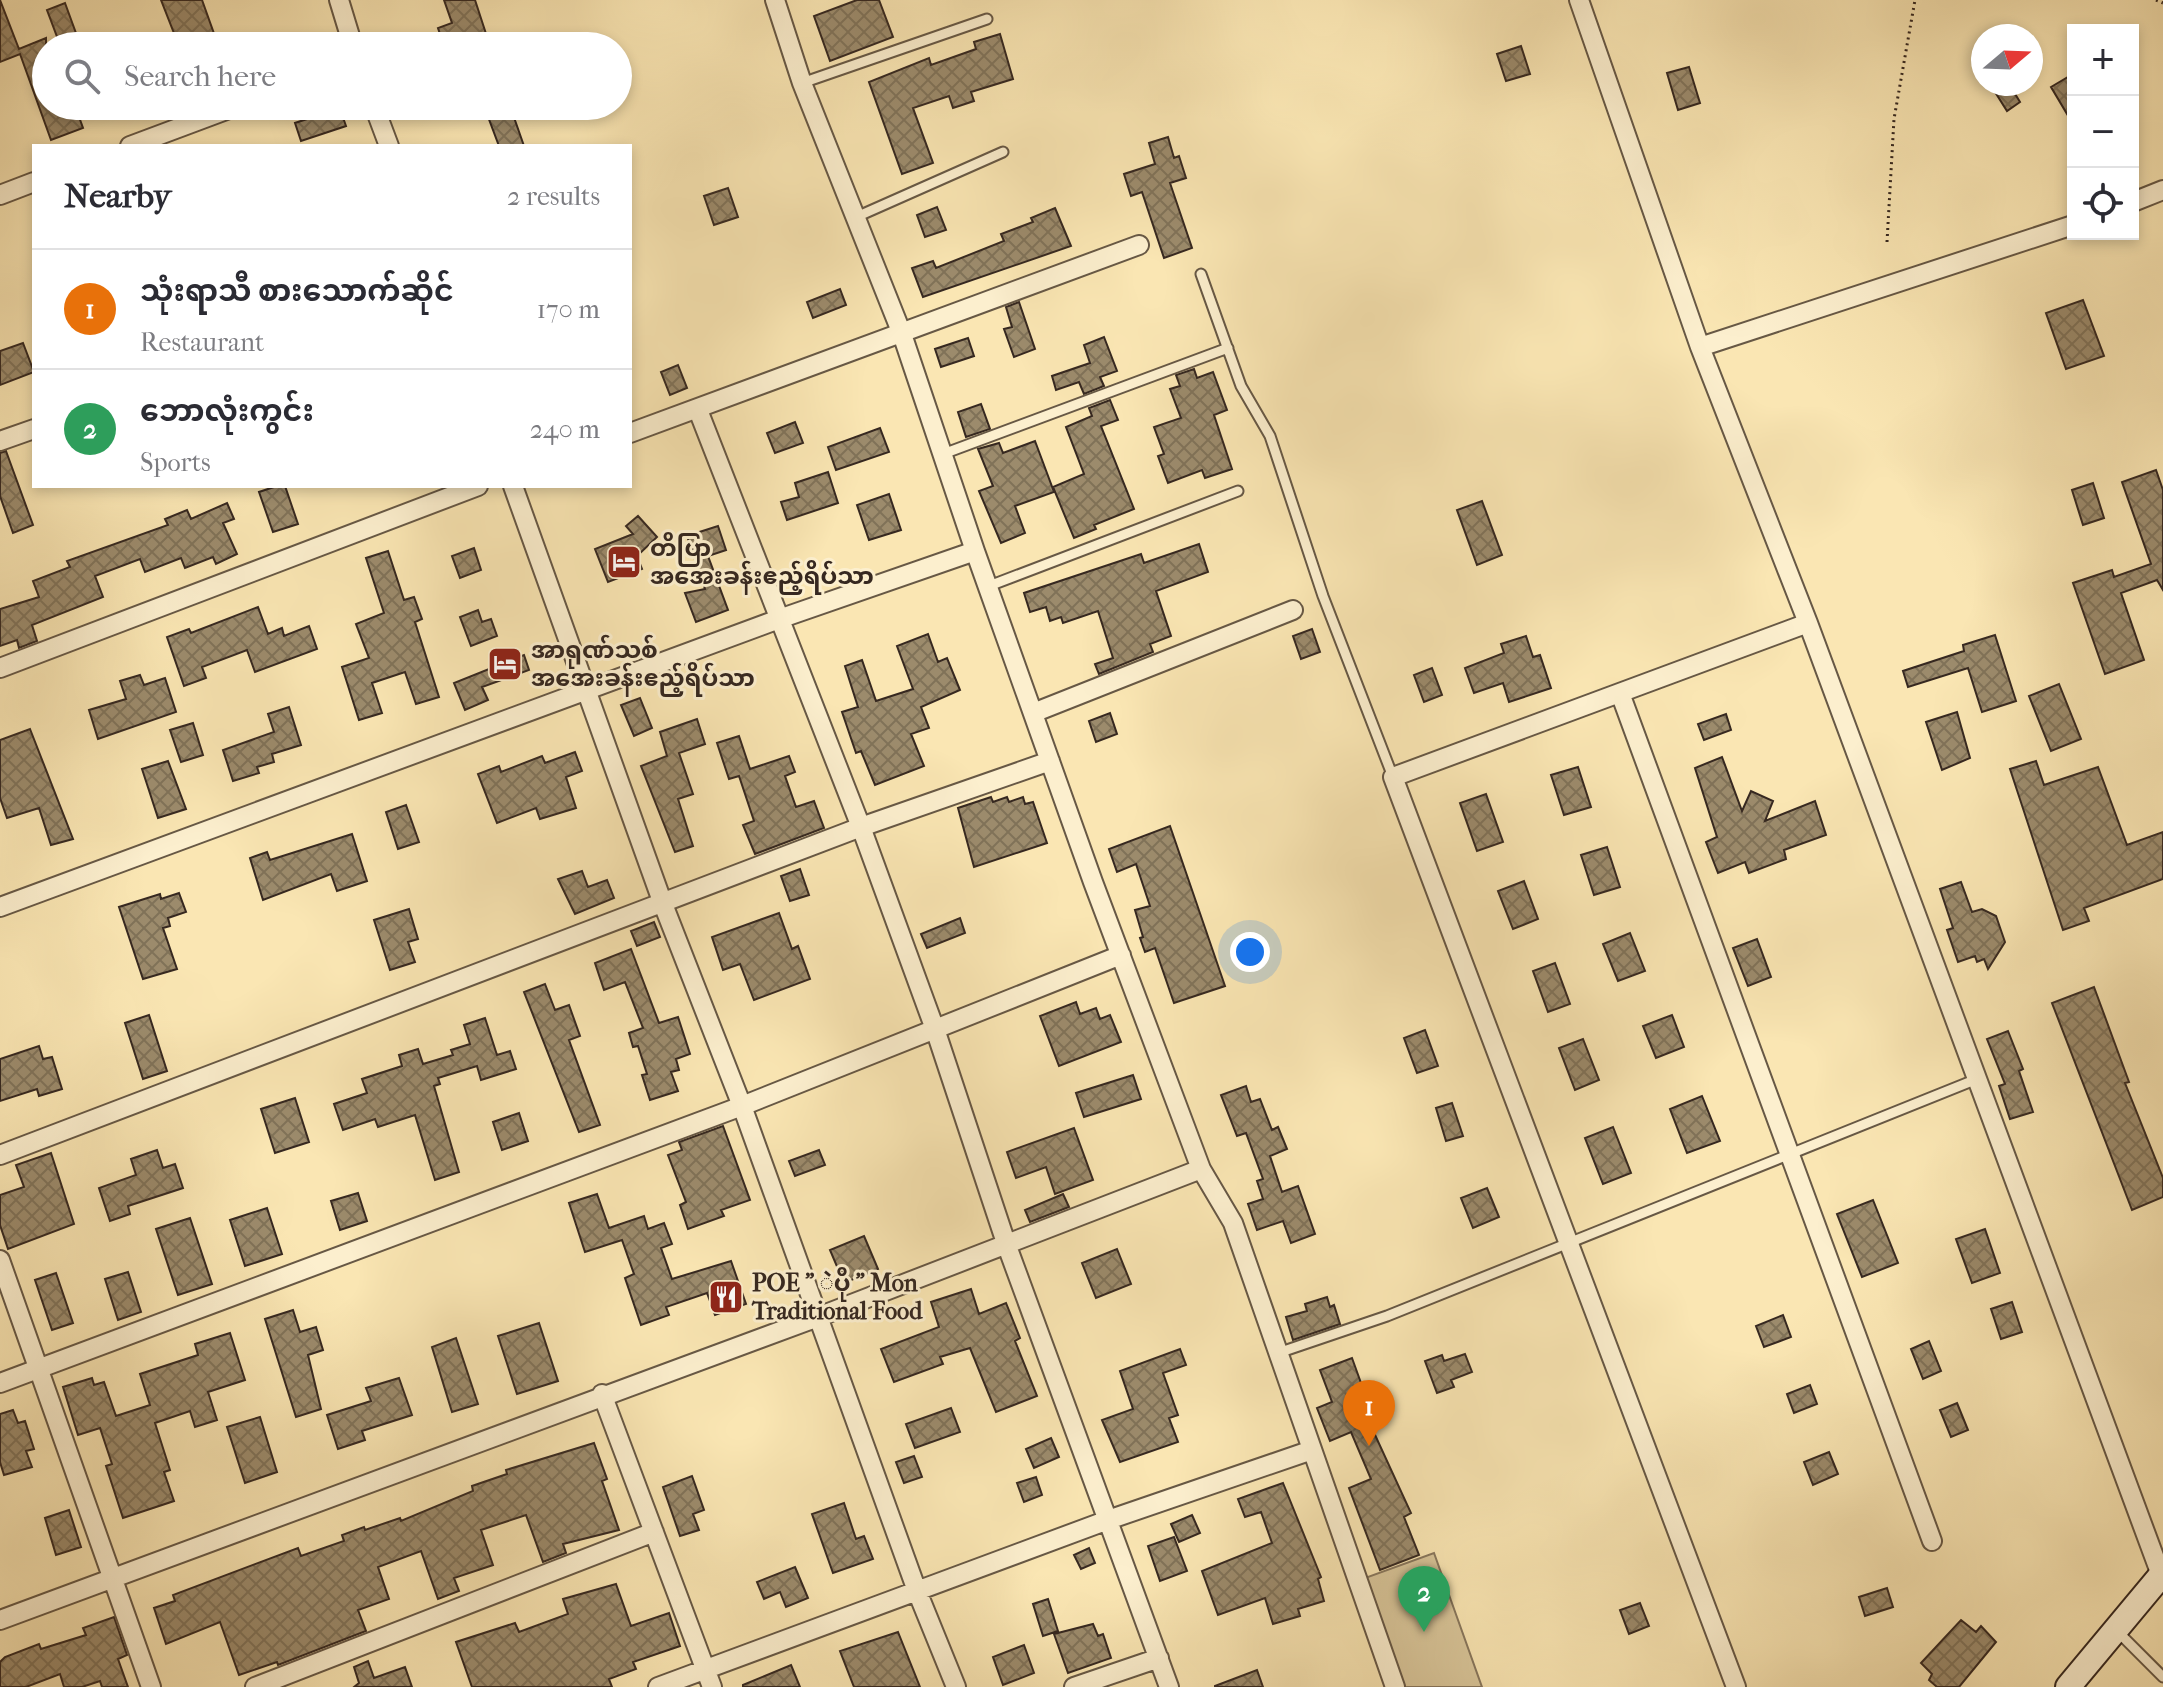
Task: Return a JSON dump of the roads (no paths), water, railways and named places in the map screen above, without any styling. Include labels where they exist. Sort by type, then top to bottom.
[{"type":"main road","points":[[2068,1687],[2162,1574]]},
{"type":"street","points":[[339,0],[349,32]]},
{"type":"street","points":[[775,0],[802,83],[902,334],[1050,761],[1201,1169],[1233,1223],[1395,1687]]},
{"type":"street","points":[[1579,0],[1700,347],[1808,623],[2162,1574]]},
{"type":"street","points":[[135,144],[200,120]]},
{"type":"street","points":[[379,120],[388,144]]},
{"type":"street","points":[[0,195],[32,183]]},
{"type":"street","points":[[2139,200],[2163,190]]},
{"type":"street","points":[[1700,347],[2067,227]]},
{"type":"street","points":[[632,432],[1139,245]]},
{"type":"street","points":[[698,410],[861,827],[936,1032],[1007,1246],[1169,1687]]},
{"type":"street","points":[[0,441],[32,430]]},
{"type":"street","points":[[0,668],[473,488]]},
{"type":"street","points":[[514,488],[663,904],[742,1106],[917,1591],[956,1687]]},
{"type":"street","points":[[0,907],[779,619],[975,551]]},
{"type":"street","points":[[1033,713],[1293,610]]},
{"type":"street","points":[[1736,1687],[1393,777],[1808,623]]},
{"type":"street","points":[[1620,693],[1932,1541]]},
{"type":"street","points":[[0,1155],[861,827],[1050,761]]},
{"type":"street","points":[[0,1383],[936,1032],[1121,955]]},
{"type":"street","points":[[0,1620],[602,1394],[818,1317],[1201,1169]]},
{"type":"street","points":[[0,1260],[151,1687]]},
{"type":"street","points":[[602,1394],[708,1678]]},
{"type":"street","points":[[658,1687],[708,1678],[917,1591],[1108,1520],[1312,1450]]},
{"type":"street","points":[[255,1687],[654,1532]]},
{"type":"street","points":[[1074,1687],[1159,1658]]},
{"type":"lane","points":[[802,83],[987,19]]},
{"type":"lane","points":[[854,218],[1003,152]]},
{"type":"lane","points":[[1201,274],[1241,386],[1270,436],[1323,596],[1393,777]]},
{"type":"lane","points":[[943,454],[1228,348]]},
{"type":"lane","points":[[989,586],[1238,491]]},
{"type":"lane","points":[[1278,1353],[1387,1316],[1571,1244],[1977,1079]]},
{"type":"lane","points":[[2116,1630],[2163,1677]]},
{"type":"place","name":"တိပြာ အအေးခန်းဧည့်ရိပ်သာ","points":[[624,562]]},
{"type":"place","name":"အာရုဏ်သစ် အအေးခန်းဧည့်ရိပ်သာ","points":[[505,664]]},
{"type":"place","name":"POE \" ဲပို \" Mon Traditional Food","points":[[726,1297]]},
{"type":"place","name":"သုံးရာသီ စားသောက်ဆိုင်","points":[[1369,1446]]},
{"type":"place","name":"ဘောလုံးကွင်း","points":[[1424,1632]]}]
